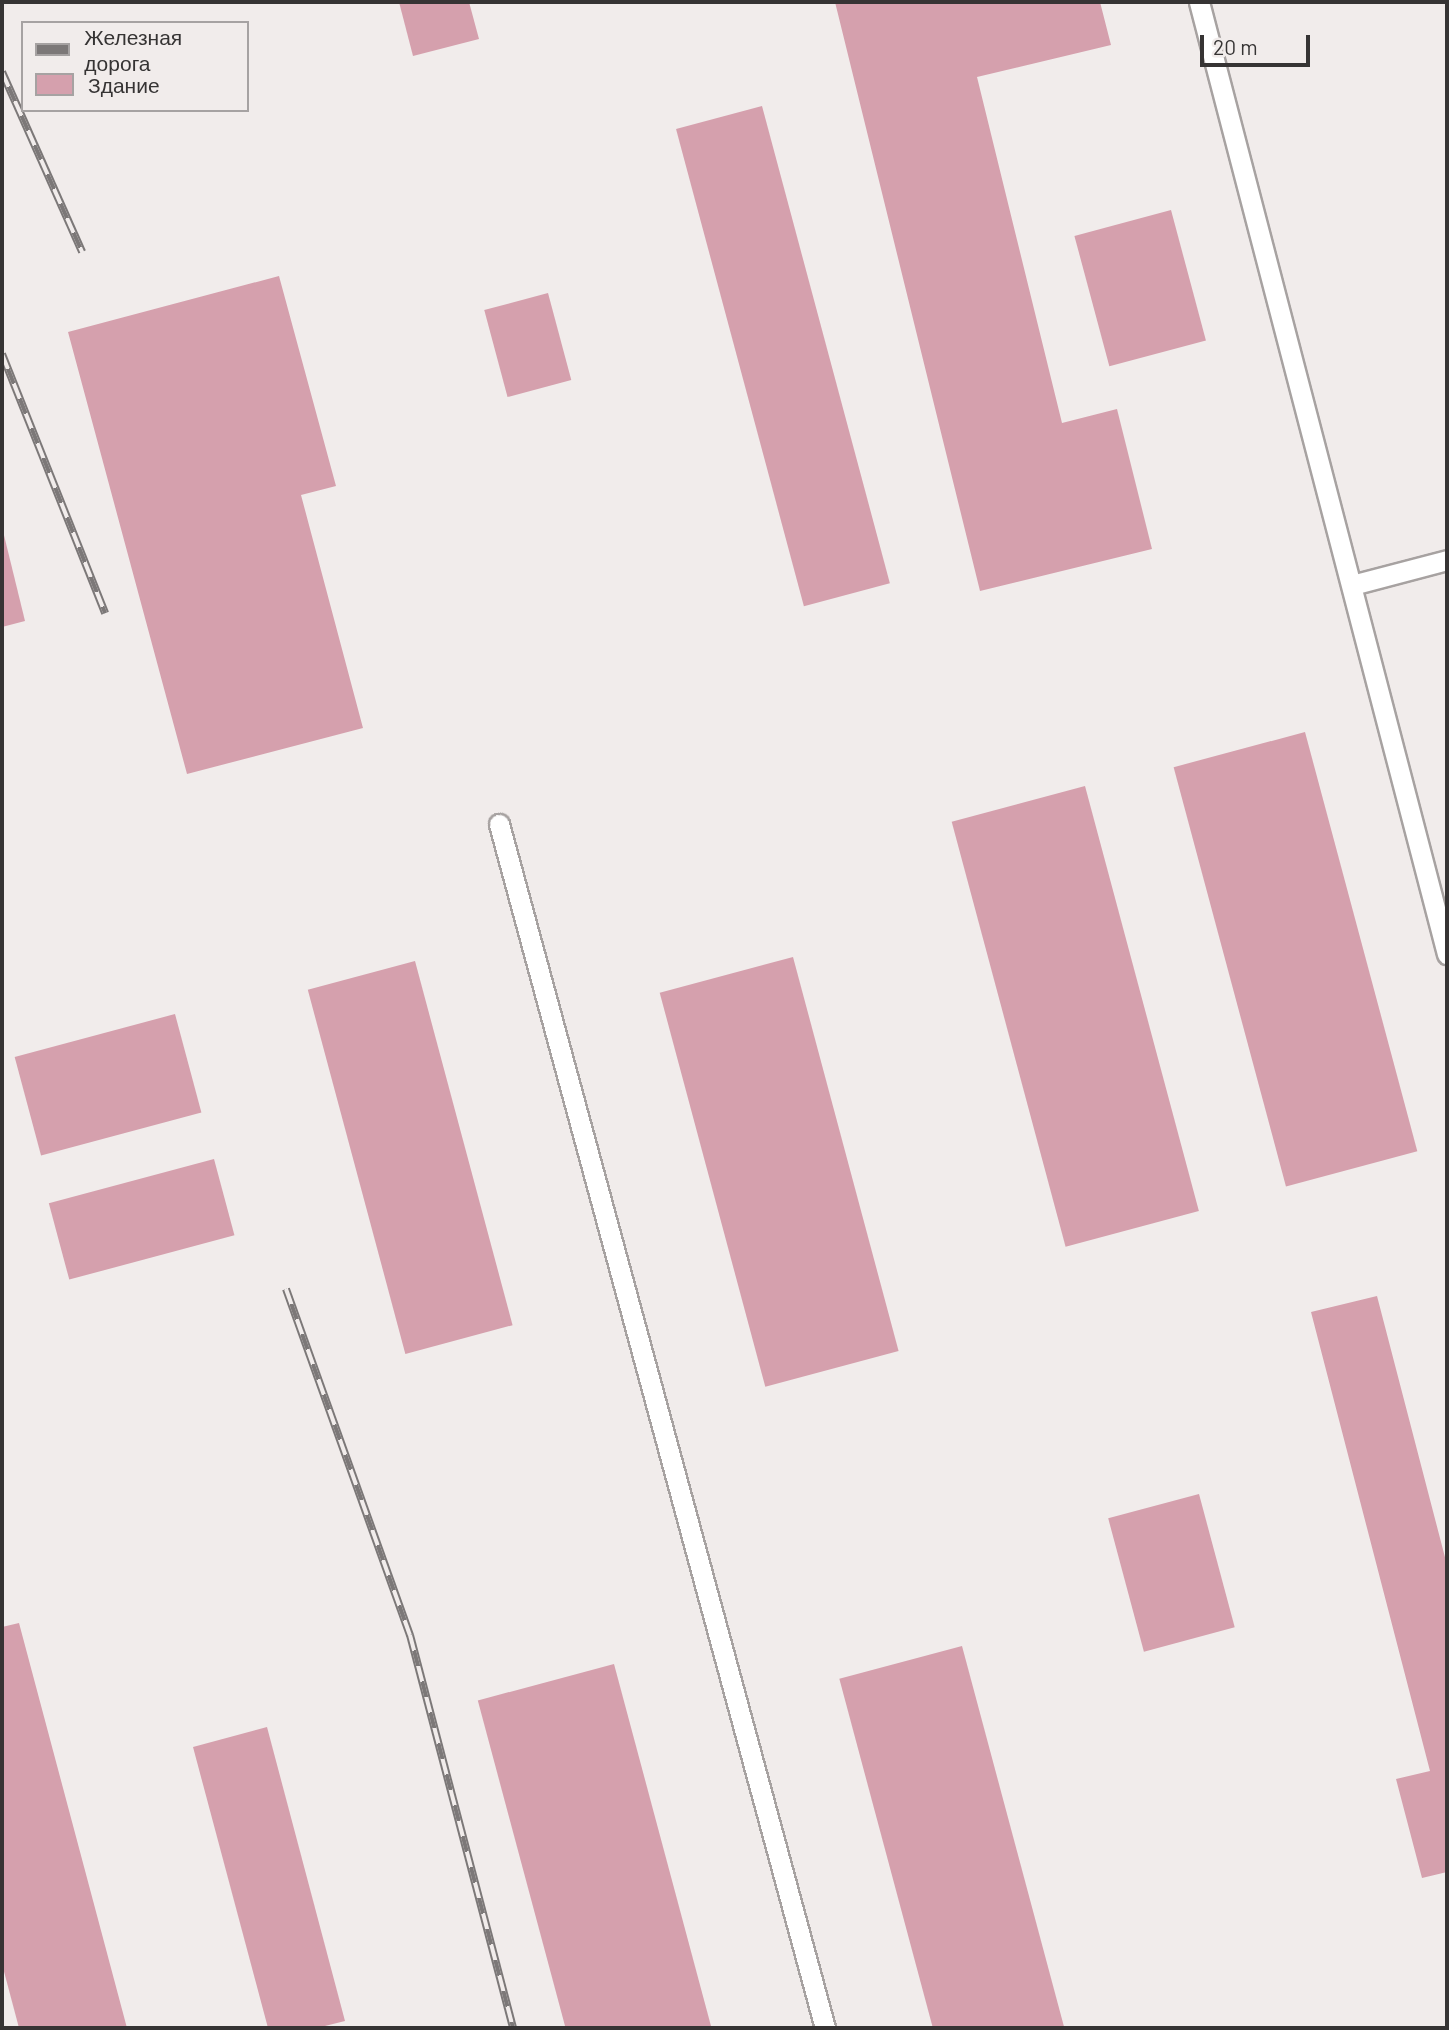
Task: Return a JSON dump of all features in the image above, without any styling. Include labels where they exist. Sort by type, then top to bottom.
[{"type":"lane","points":[[1199,2],[1447,954]]},
{"type":"lane","points":[[1352,584],[1447,560]]},
{"type":"lane","points":[[499,824],[825,2028]]},
{"type":"building","points":[[399,2],[469,2],[479,39],[413,56]]},
{"type":"building","points":[[835,2],[1100,2],[1111,45],[977,77],[1062,423],[1117,409],[1152,549],[980,591]]},
{"type":"building","points":[[762,106],[890,583],[804,606],[676,129]]},
{"type":"building","points":[[1171,210],[1206,340],[1109,366],[1074,236]]},
{"type":"building","points":[[279,276],[336,486],[301,495],[363,728],[187,774],[68,332]]},
{"type":"building","points":[[548,293],[571,380],[508,397],[484,310]]},
{"type":"building","points":[[2,527],[25,621],[2,627]]},
{"type":"building","points":[[1305,732],[1417,1151],[1286,1186],[1174,767]]},
{"type":"building","points":[[1085,786],[1199,1211],[1066,1247],[952,822]]},
{"type":"building","points":[[793,957],[899,1351],[765,1387],[660,993]]},
{"type":"building","points":[[415,961],[513,1325],[405,1354],[308,990]]},
{"type":"building","points":[[175,1014],[201,1113],[41,1155],[15,1057]]},
{"type":"building","points":[[214,1159],[234,1235],[69,1280],[49,1203]]},
{"type":"building","points":[[1377,1296],[1447,1565],[1447,1872],[1422,1878],[1396,1779],[1430,1771],[1311,1312]]},
{"type":"building","points":[[1199,1494],[1235,1627],[1144,1652],[1108,1518]]},
{"type":"building","points":[[19,1623],[127,2028],[19,2028],[2,1964],[2,1627]]},
{"type":"building","points":[[962,1646],[1064,2028],[933,2028],[839,1679]]},
{"type":"building","points":[[614,1664],[712,2028],[566,2028],[478,1700]]},
{"type":"building","points":[[267,1727],[345,2021],[317,2028],[268,2028],[193,1747]]},
{"type":"railway","points":[[2,72],[82,252]]},
{"type":"railway","points":[[2,354],[105,613]]},
{"type":"railway","points":[[286,1289],[410,1635],[513,2028]]}]
